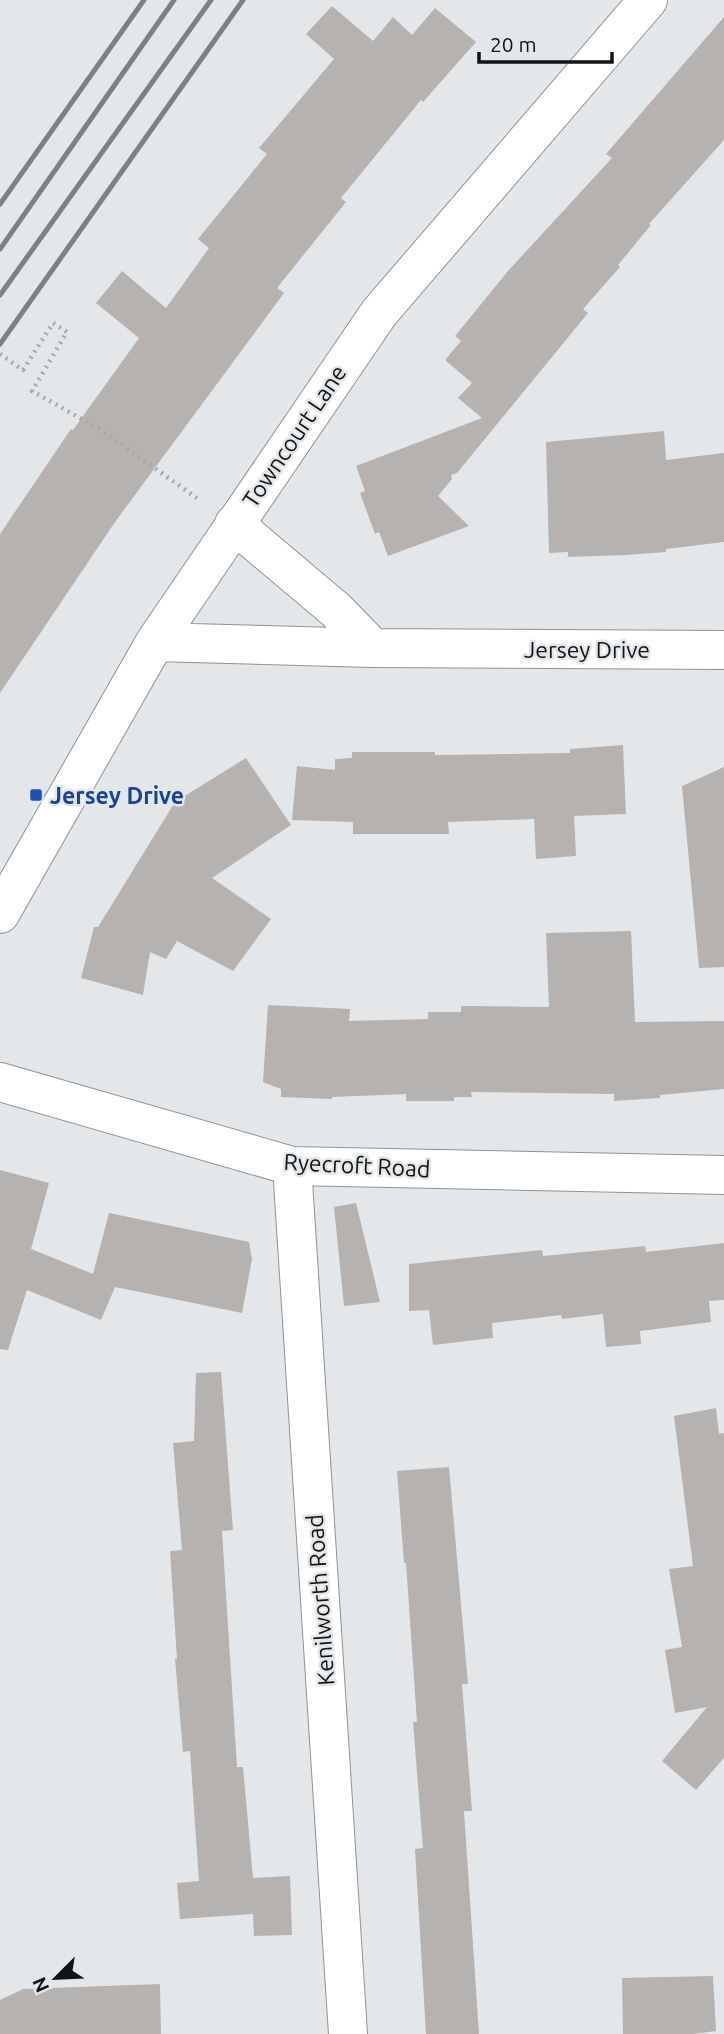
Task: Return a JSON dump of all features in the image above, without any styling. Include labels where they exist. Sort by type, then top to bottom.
[{"type":"street","name":"Towncourt Lane","points":[[0,914],[155,642],[379,313],[648,0]]},
{"type":"street","points":[[234,524],[336,610],[373,648]]},
{"type":"street","name":"Jersey Drive","points":[[155,642],[373,648],[724,650]]},
{"type":"street","name":"Ryecroft Road","points":[[0,1082],[292,1166],[724,1175]]},
{"type":"street","name":"Kenilworth Road","points":[[292,1166],[348,2034]]},
{"type":"path","points":[[0,354],[23,370],[53,323],[67,332],[32,391],[101,430],[234,524]]},
{"type":"building","points":[[332,6],[373,41],[393,17],[412,35],[435,8],[476,42],[423,102],[421,100],[341,198],[346,202],[277,288],[284,293],[115,522],[0,693],[0,534],[71,429],[73,430],[139,338],[96,303],[122,271],[166,308],[209,248],[198,239],[267,154],[259,148],[334,59],[306,34]]},
{"type":"building","points":[[724,17],[724,140],[649,224],[651,225],[618,265],[620,267],[583,309],[588,313],[457,473],[451,475],[452,479],[438,496],[469,526],[388,556],[379,532],[375,534],[360,493],[365,491],[356,466],[482,418],[458,398],[472,383],[445,360],[461,341],[455,336],[508,271],[612,158],[606,154]]},
{"type":"building","points":[[664,431],[666,460],[724,453],[724,542],[666,549],[666,552],[626,555],[568,557],[568,552],[549,553],[546,442]]},
{"type":"building","points":[[623,745],[626,814],[574,816],[576,856],[536,859],[534,819],[448,822],[449,834],[353,834],[353,822],[292,820],[297,766],[335,770],[335,759],[352,758],[352,752],[435,752],[435,755],[570,753],[570,749]]},
{"type":"building","points":[[246,758],[291,825],[212,878],[271,919],[233,971],[177,941],[166,959],[150,952],[143,995],[81,978],[94,927],[98,927],[175,802]]},
{"type":"building","points":[[724,767],[724,967],[699,968],[682,786]]},
{"type":"building","points":[[631,931],[635,1022],[724,1021],[724,1089],[614,1101],[614,1094],[471,1092],[472,1097],[454,1097],[454,1101],[406,1101],[406,1094],[332,1099],[281,1097],[281,1089],[263,1082],[268,1005],[350,1009],[349,1021],[428,1019],[428,1012],[461,1012],[461,1006],[549,1007],[546,933]]},
{"type":"building","points":[[0,1170],[49,1183],[31,1249],[93,1274],[109,1213],[249,1242],[252,1259],[242,1313],[115,1287],[101,1320],[27,1290],[8,1350],[0,1349]]},
{"type":"building","points":[[356,1203],[380,1302],[344,1306],[334,1207]]},
{"type":"building","points":[[724,1243],[724,1300],[709,1301],[711,1322],[640,1331],[641,1344],[606,1347],[603,1314],[562,1319],[561,1315],[492,1323],[493,1338],[433,1345],[429,1310],[409,1311],[409,1264],[542,1250],[543,1256],[645,1246],[646,1252]]},
{"type":"building","points":[[221,1372],[233,1530],[222,1531],[237,1767],[243,1767],[253,1878],[290,1876],[292,1935],[254,1936],[253,1914],[180,1919],[177,1883],[199,1881],[190,1751],[183,1752],[175,1659],[170,1551],[182,1550],[173,1443],[194,1441],[196,1373]]},
{"type":"building","points":[[716,1408],[719,1434],[724,1433],[724,1758],[696,1790],[662,1761],[707,1707],[675,1713],[665,1650],[682,1647],[669,1569],[693,1566],[674,1416]]},
{"type":"building","points":[[449,1467],[468,1684],[462,1684],[472,1811],[464,1811],[479,2034],[426,2034],[415,1849],[423,1848],[413,1722],[417,1722],[397,1471]]},
{"type":"building","points":[[713,1976],[716,2031],[694,2034],[623,2034],[622,1978]]},
{"type":"building","points":[[160,1984],[161,2034],[0,2034],[0,2000],[23,1989]]},
{"type":"railway","points":[[0,204],[144,0]]},
{"type":"railway","points":[[0,249],[174,0]]},
{"type":"railway","points":[[0,295],[211,0]]},
{"type":"railway","points":[[0,344],[243,0]]},
{"type":"place","name":"Jersey Drive","points":[[36,795]]}]
